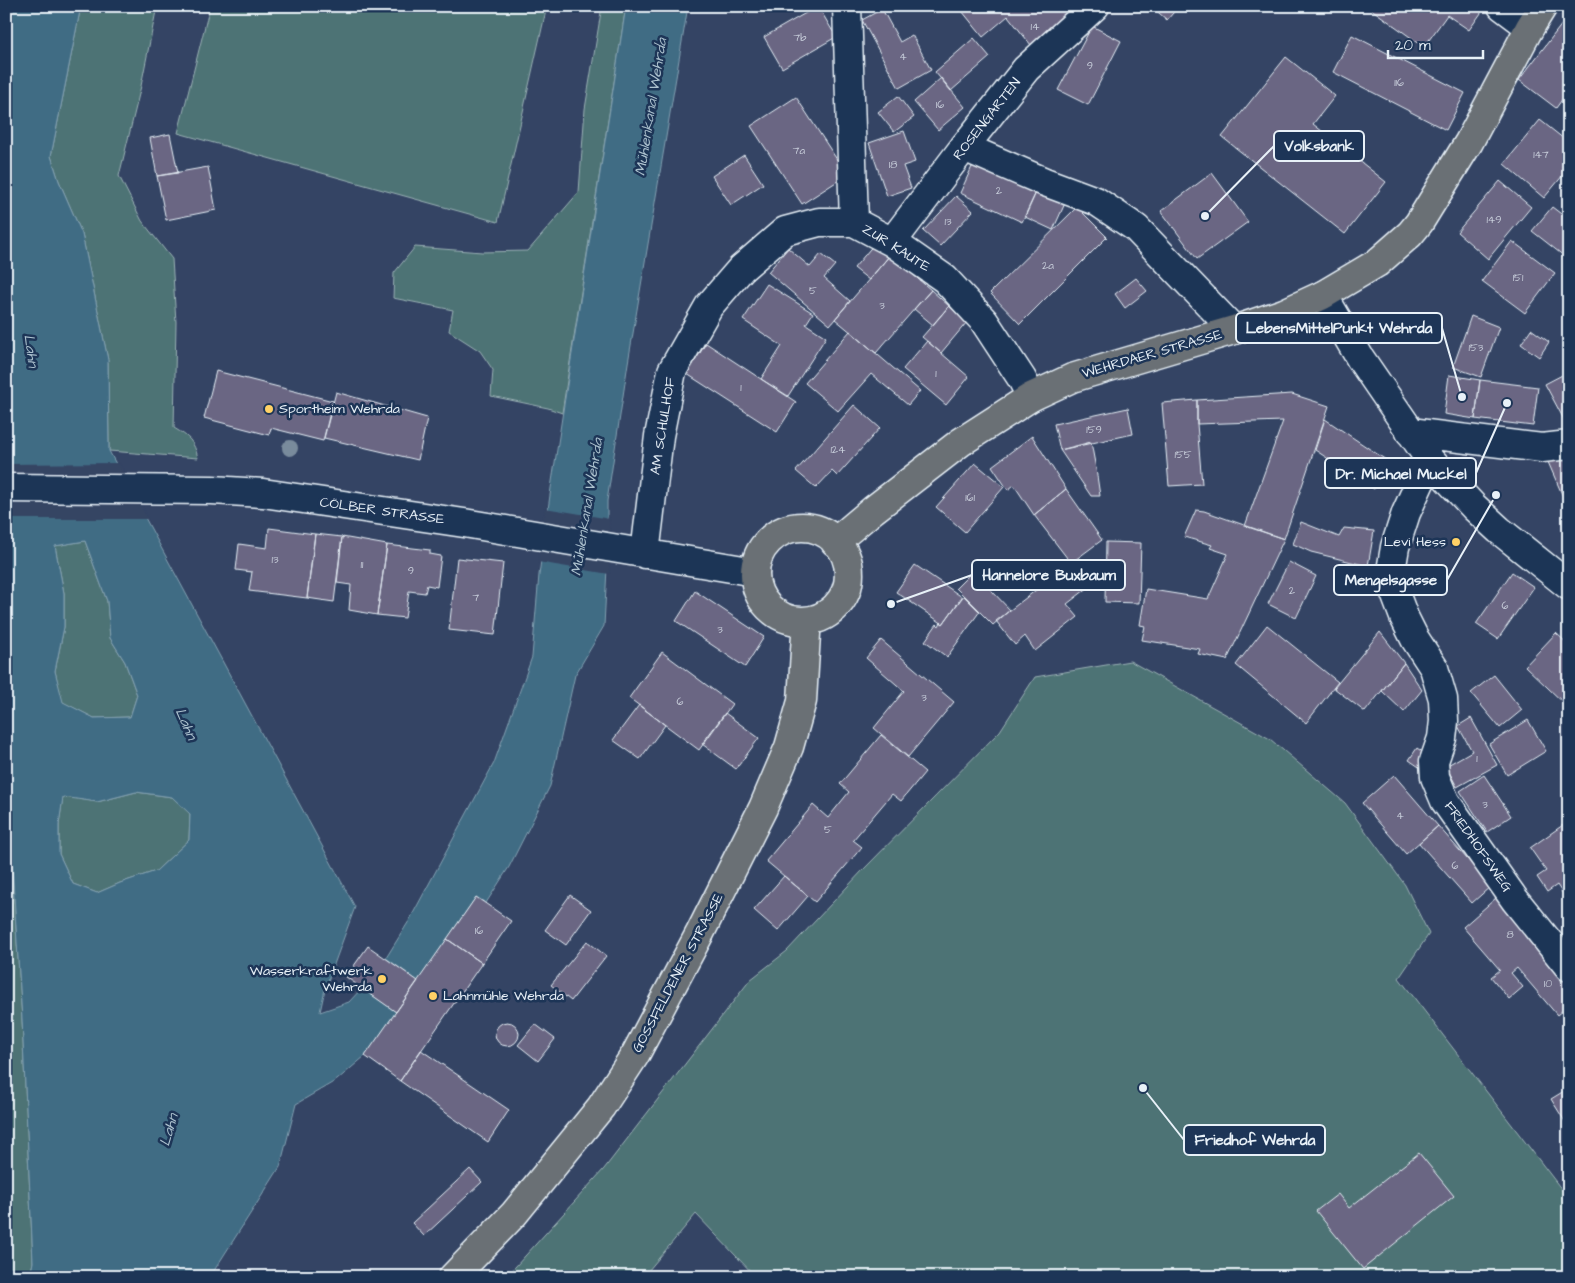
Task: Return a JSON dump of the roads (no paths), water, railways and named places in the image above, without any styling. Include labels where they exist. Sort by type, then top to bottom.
[{"type":"main road","name":"WEHRDAER STRASSE","points":[[835,542],[873,510],[962,442],[1031,397],[1072,378],[1234,330],[1284,313],[1323,295],[1377,263],[1410,234],[1419,223],[1469,142],[1536,16]]},
{"type":"main road","points":[[805,527],[823,532],[835,542],[844,553],[849,576],[847,588],[842,599],[832,610],[818,618],[805,621],[791,620],[778,615],[768,607],[756,584],[755,572],[760,553],[767,542],[777,534],[792,528],[805,527]]},
{"type":"main road","name":"GOSSFELDENER STRASSE","points":[[453,1277],[514,1214],[601,1107],[634,1055],[695,942],[763,808],[789,747],[802,701],[805,621]]},
{"type":"street","name":"ZUR KAUTE","points":[[847,6],[854,222],[892,242],[945,279],[984,321],[1022,379],[1031,397]]},
{"type":"street","name":"ROSENGARTEN","points":[[892,242],[964,147],[1026,70],[1094,6]]},
{"type":"street","points":[[1502,6],[1536,16]]},
{"type":"street","points":[[964,147],[1045,182],[1096,201],[1136,228],[1234,330]]},
{"type":"street","name":"AM SCHULHOF","points":[[633,552],[650,521],[658,436],[672,371],[708,306],[741,269],[785,231],[819,222],[854,222]]},
{"type":"street","points":[[1323,295],[1360,358],[1430,460],[1474,507],[1499,530],[1569,586]]},
{"type":"street","points":[[1410,432],[1542,448],[1569,445]]},
{"type":"street","name":"FRIEDHOFSWEG","points":[[1430,460],[1406,513],[1395,547],[1392,565],[1394,588],[1404,617],[1434,668],[1443,699],[1444,721],[1442,738],[1434,761],[1435,777],[1445,801],[1515,900],[1569,967]]},
{"type":"street","name":"CÖLBER STRASSE","points":[[6,488],[212,490],[263,493],[464,522],[755,572]]},
{"type":"water","name":"Lahn","points":[[6,6],[81,6],[51,156],[59,181],[82,234],[108,360],[109,451],[355,907],[325,989],[320,1012],[349,1002],[362,988],[396,1012],[365,1056],[337,1080],[296,1104],[280,1167],[210,1277],[30,1277],[33,1262],[22,1019],[6,774]],"holes":[[[85,541],[107,601],[110,638],[125,662],[137,695],[130,717],[94,718],[63,702],[55,671],[64,627],[64,593],[55,546]],[[136,792],[172,797],[190,814],[189,840],[156,871],[97,893],[73,884],[59,854],[59,825],[63,797],[97,802]]]},
{"type":"water","name":"Mühlenkanal Wehrda","points":[[626,6],[688,6],[628,363],[607,501],[607,568],[604,626],[575,675],[550,786],[509,867],[486,903],[476,897],[418,981],[386,958],[409,921],[494,763],[532,657],[539,575],[551,488]]},
{"type":"place","name":"Volksbank","points":[[1205,216]]},
{"type":"place","name":"LebensMittelPunkt Wehrda","points":[[1462,397]]},
{"type":"place","name":"Dr. Michael Muckel","points":[[1507,403]]},
{"type":"place","name":"Sportheim Wehrda","points":[[269,409]]},
{"type":"place","name":"Mengelsgasse","points":[[1496,495]]},
{"type":"place","name":"Levi Hess","points":[[1456,542]]},
{"type":"place","name":"Hannelore Buxbaum","points":[[891,604]]},
{"type":"place","name":"Wasserkraftwerk Wehrda","points":[[382,979]]},
{"type":"place","name":"Lahnmühle Wehrda","points":[[433,996]]},
{"type":"place","name":"Friedhof Wehrda","points":[[1143,1088]]}]
